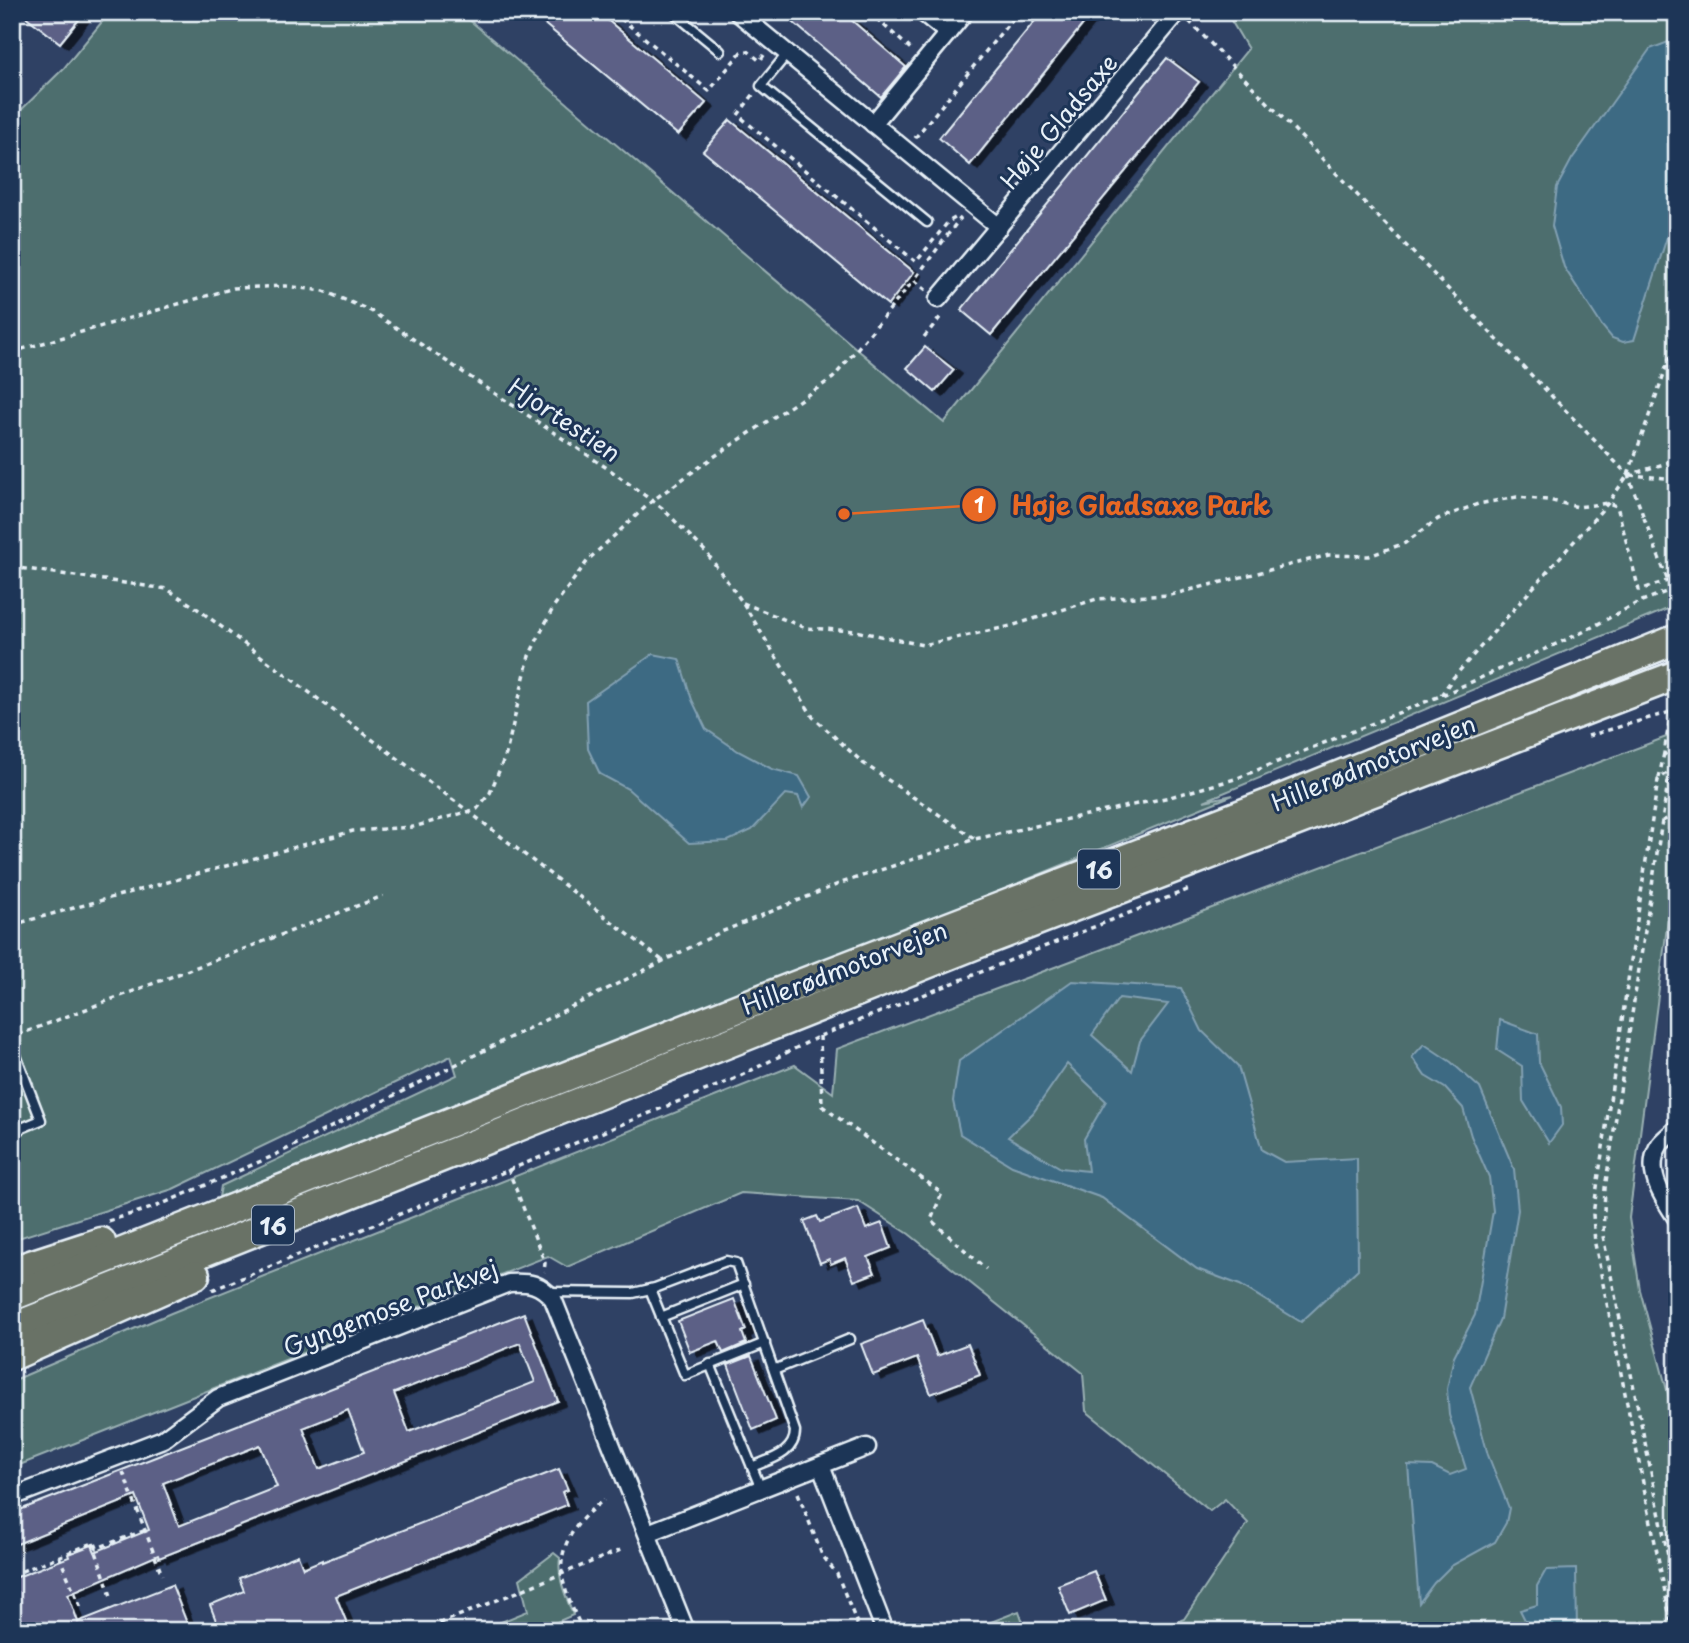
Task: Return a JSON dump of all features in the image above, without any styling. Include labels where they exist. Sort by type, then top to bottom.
[{"type":"highway","name":"Hillerødmotorvejen","points":[[12,1296],[774,993],[1281,799],[1677,639]]},
{"type":"highway","name":"Hillerødmotorvejen","points":[[12,1328],[977,944],[1677,675]]},
{"type":"highway","points":[[17,1367],[533,1121]]},
{"type":"highway","points":[[12,1271],[305,1180]]},
{"type":"street","points":[[737,12],[999,228]]},
{"type":"street","points":[[922,12],[948,33]]},
{"type":"street","points":[[873,124],[965,12]]},
{"type":"street","name":"Høje Gladsaxe","points":[[938,299],[1182,15]]},
{"type":"street","points":[[1677,1128],[1660,1145],[1654,1160],[1654,1176],[1659,1192],[1677,1219]]},
{"type":"street","name":"Gyngemose Parkvej","points":[[12,1497],[163,1439],[218,1398],[509,1283],[528,1282],[546,1289]]},
{"type":"street","points":[[546,1289],[554,1299],[686,1631]]},
{"type":"street","points":[[648,1533],[867,1447]]},
{"type":"street","points":[[821,1466],[885,1631]]},
{"type":"lane","points":[[673,12],[720,51]]},
{"type":"lane","points":[[787,54],[761,86],[927,222]]},
{"type":"lane","points":[[12,1045],[41,1120],[14,1131]]},
{"type":"lane","points":[[546,1289],[623,1293],[650,1289],[729,1261],[738,1266],[795,1431],[790,1450],[752,1467]]},
{"type":"lane","points":[[661,1317],[744,1284]]},
{"type":"lane","points":[[650,1289],[685,1375],[765,1343]]},
{"type":"lane","points":[[774,1370],[850,1339]]},
{"type":"lane","points":[[710,1364],[761,1489]]},
{"type":"path","points":[[613,12],[709,91],[741,52]]},
{"type":"path","points":[[869,12],[925,61]]},
{"type":"path","points":[[905,150],[1018,12]]},
{"type":"path","points":[[1182,15],[1628,475],[1677,605]]},
{"type":"path","points":[[761,86],[737,115],[916,262],[948,222]]},
{"type":"path","points":[[12,925],[353,831],[413,827],[477,808],[490,793],[506,754],[529,656],[554,606],[589,559],[652,501],[833,378],[958,221]]},
{"type":"path","points":[[914,279],[938,299]]},
{"type":"path","name":"Hjortestien","points":[[12,352],[234,288],[286,286],[324,291],[371,311],[610,470],[652,501],[706,552],[743,603],[813,717],[863,764],[975,839]]},
{"type":"path","points":[[1440,696],[1608,503],[1628,475],[1677,337]]},
{"type":"path","points":[[1628,475],[1667,463],[1677,456]]},
{"type":"path","points":[[1628,475],[1677,479]]},
{"type":"path","points":[[743,603],[806,628],[856,631],[923,645],[1011,626],[1097,599],[1170,595],[1329,555],[1369,556],[1405,543],[1438,519],[1478,504],[1517,497],[1548,500],[1578,508],[1608,503],[1616,506],[1639,590],[1677,578]]},
{"type":"path","points":[[12,567],[167,589],[195,607],[468,811],[663,961]]},
{"type":"path","points":[[103,1222],[155,1207],[273,1156],[721,932],[842,883],[975,839],[1170,797],[1235,779],[1440,696],[1581,633],[1639,602],[1677,588]]},
{"type":"path","points":[[1578,739],[1677,710]]},
{"type":"path","points":[[1667,1631],[1670,1616],[1595,1244],[1593,1214],[1658,780],[1671,712]]},
{"type":"path","points":[[1664,753],[1676,766]]},
{"type":"path","points":[[1658,780],[1676,766]]},
{"type":"path","points":[[1676,766],[1668,782],[1605,1188],[1603,1236],[1677,1601]]},
{"type":"path","points":[[1662,821],[1677,815]]},
{"type":"path","points":[[212,1290],[734,1079],[820,1036],[1200,885]]},
{"type":"path","points":[[12,1037],[383,896]]},
{"type":"path","points":[[820,1036],[822,1106],[942,1193],[931,1220],[986,1269]]},
{"type":"path","points":[[508,1169],[545,1263],[546,1289]]},
{"type":"path","points":[[12,1384],[17,1367]]},
{"type":"path","points":[[117,1457],[162,1575]]},
{"type":"path","points":[[792,1477],[822,1555],[837,1574],[860,1631]]},
{"type":"path","points":[[583,1631],[564,1585],[564,1550],[572,1531],[586,1512],[604,1500]]},
{"type":"path","points":[[93,1543],[97,1548],[146,1530]]},
{"type":"path","points":[[12,1575],[93,1543]]},
{"type":"path","points":[[93,1543],[111,1596]]},
{"type":"path","points":[[421,1631],[623,1549]]},
{"type":"path","points":[[60,1556],[81,1608]]},
{"type":"green space","points":[[110,12],[460,12],[944,423],[1248,49],[1226,12],[1677,12],[1677,605],[1204,801],[1233,795],[442,1117],[219,1197],[221,1186],[457,1075],[451,1056],[173,1189],[12,1240],[12,119],[64,68]]},
{"type":"green space","points":[[1677,733],[1677,850],[1629,1218],[1640,1290],[1677,1427],[1677,1631],[1153,1631],[1184,1619],[1248,1523],[1225,1499],[1210,1511],[1086,1411],[1083,1373],[909,1234],[858,1201],[741,1193],[567,1267],[548,1256],[12,1468],[12,1381],[171,1313],[795,1065],[833,1093],[837,1049]]},
{"type":"green space","points":[[554,1553],[560,1558],[561,1580],[573,1615],[550,1625],[553,1631],[479,1631],[528,1611],[520,1579]]},
{"type":"green space","points":[[1019,1611],[1026,1631],[968,1631]]},
{"type":"water","points":[[1677,41],[1677,206],[1634,340],[1623,342],[1612,338],[1602,326],[1564,267],[1552,226],[1557,187],[1572,159],[1650,49]]},
{"type":"water","points":[[653,654],[679,659],[692,700],[706,729],[738,751],[772,769],[799,776],[811,797],[803,808],[798,796],[786,794],[752,830],[728,841],[689,843],[628,789],[600,774],[588,749],[586,701]]},
{"type":"water","points":[[1072,981],[1181,988],[1202,1031],[1238,1066],[1262,1150],[1284,1162],[1357,1158],[1358,1269],[1301,1322],[1240,1285],[1197,1269],[1102,1198],[1012,1166],[960,1134],[953,1101],[959,1061]],"holes":[[[1119,998],[1168,1004],[1140,1041],[1132,1071],[1092,1035]],[[1067,1064],[1106,1101],[1084,1139],[1088,1171],[1061,1168],[1008,1137],[1033,1113]]]},
{"type":"water","points":[[1500,1020],[1538,1034],[1539,1062],[1561,1107],[1562,1125],[1549,1143],[1523,1101],[1522,1066],[1497,1050]]},
{"type":"water","points":[[1424,1044],[1451,1062],[1480,1088],[1514,1169],[1518,1210],[1500,1319],[1470,1387],[1488,1455],[1509,1508],[1506,1523],[1495,1542],[1451,1566],[1419,1603],[1408,1465],[1432,1466],[1450,1475],[1466,1469],[1449,1415],[1447,1389],[1454,1356],[1475,1315],[1493,1211],[1489,1177],[1471,1136],[1463,1108],[1445,1088],[1425,1076],[1412,1057]]},
{"type":"water","points":[[1576,1569],[1577,1631],[1545,1631],[1528,1626],[1520,1610],[1537,1605],[1537,1586],[1546,1570]]},
{"type":"building","points":[[20,12],[85,12],[60,43]]},
{"type":"building","points":[[530,12],[598,12],[706,103],[678,135]]},
{"type":"building","points":[[781,12],[842,12],[906,67],[881,97]]},
{"type":"building","points":[[1042,12],[1093,12],[970,165],[939,138]]},
{"type":"building","points":[[1167,58],[1199,82],[991,335],[961,310]]},
{"type":"building","points":[[730,120],[914,272],[888,305],[703,151]]},
{"type":"building","points":[[925,347],[954,370],[935,392],[907,368]]},
{"type":"building","points":[[858,1208],[866,1229],[882,1223],[891,1248],[868,1257],[875,1273],[854,1281],[845,1258],[831,1264],[829,1259],[820,1263],[804,1221],[817,1216],[820,1222]]},
{"type":"building","points":[[734,1299],[746,1330],[742,1332],[746,1343],[723,1353],[718,1341],[690,1352],[678,1321]]},
{"type":"building","points":[[524,1313],[558,1401],[159,1558],[158,1555],[68,1594],[78,1622],[172,1585],[190,1631],[26,1631],[17,1608],[12,1610],[12,1579],[92,1545],[95,1552],[149,1530],[136,1496],[12,1546],[12,1513]],"holes":[[[520,1343],[535,1382],[409,1432],[394,1393]],[[348,1410],[364,1452],[319,1469],[303,1428]],[[260,1445],[277,1487],[179,1526],[163,1483]]]},
{"type":"building","points":[[923,1320],[937,1356],[968,1344],[980,1375],[931,1394],[917,1358],[873,1375],[861,1344]]},
{"type":"building","points":[[751,1356],[776,1420],[753,1430],[728,1365]]},
{"type":"building","points":[[559,1469],[568,1490],[562,1492],[567,1505],[336,1596],[350,1631],[220,1631],[210,1605],[244,1591],[239,1578],[298,1555],[303,1568],[322,1562]]},
{"type":"building","points":[[1094,1571],[1106,1600],[1070,1615],[1058,1585]]},
{"type":"place","name":"Høje Gladsaxe Park","points":[[844,514]]}]
